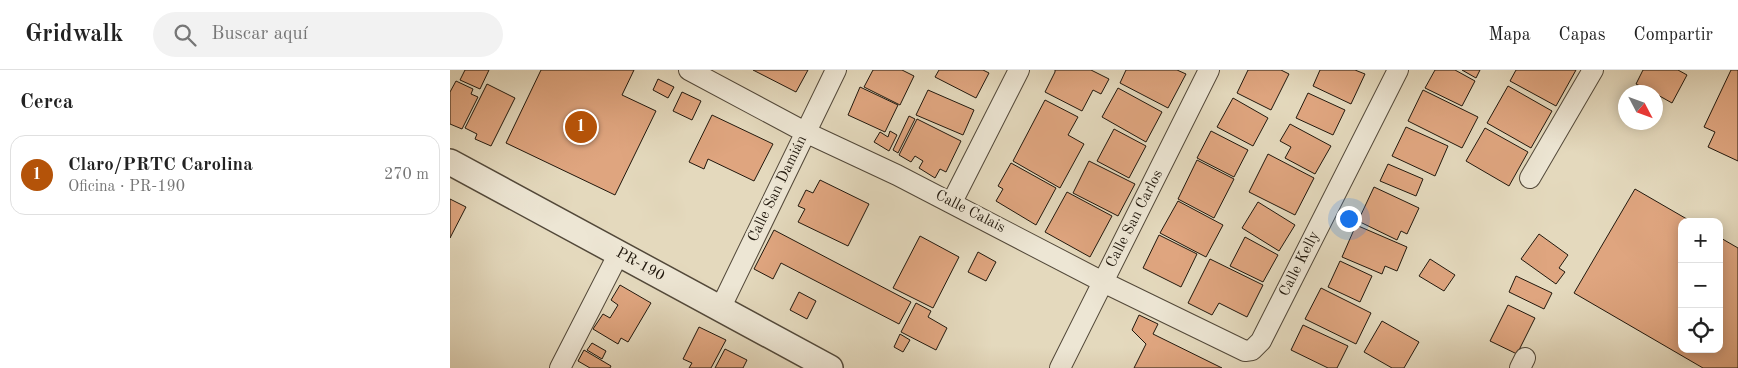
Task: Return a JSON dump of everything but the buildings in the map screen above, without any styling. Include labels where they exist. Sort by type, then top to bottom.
[{"type":"street","name":"Calle Calais","points":[[689,70],[806,132],[952,202],[1103,282],[1245,351],[1252,350]]},
{"type":"street","name":"Calle San Damián","points":[[720,309],[836,70]]},
{"type":"street","points":[[952,202],[1019,70]]},
{"type":"street","name":"Calle San Carlos","points":[[1060,368],[1209,70]]},
{"type":"street","name":"Calle Kelly","points":[[1252,350],[1261,341],[1398,70]]},
{"type":"street","points":[[1530,178],[1593,70]]},
{"type":"street","name":"PR-190","points":[[450,162],[830,368]]},
{"type":"street","points":[[560,368],[619,253]]},
{"type":"place","name":"Claro/PRTC Carolina","points":[[581,127]]}]
